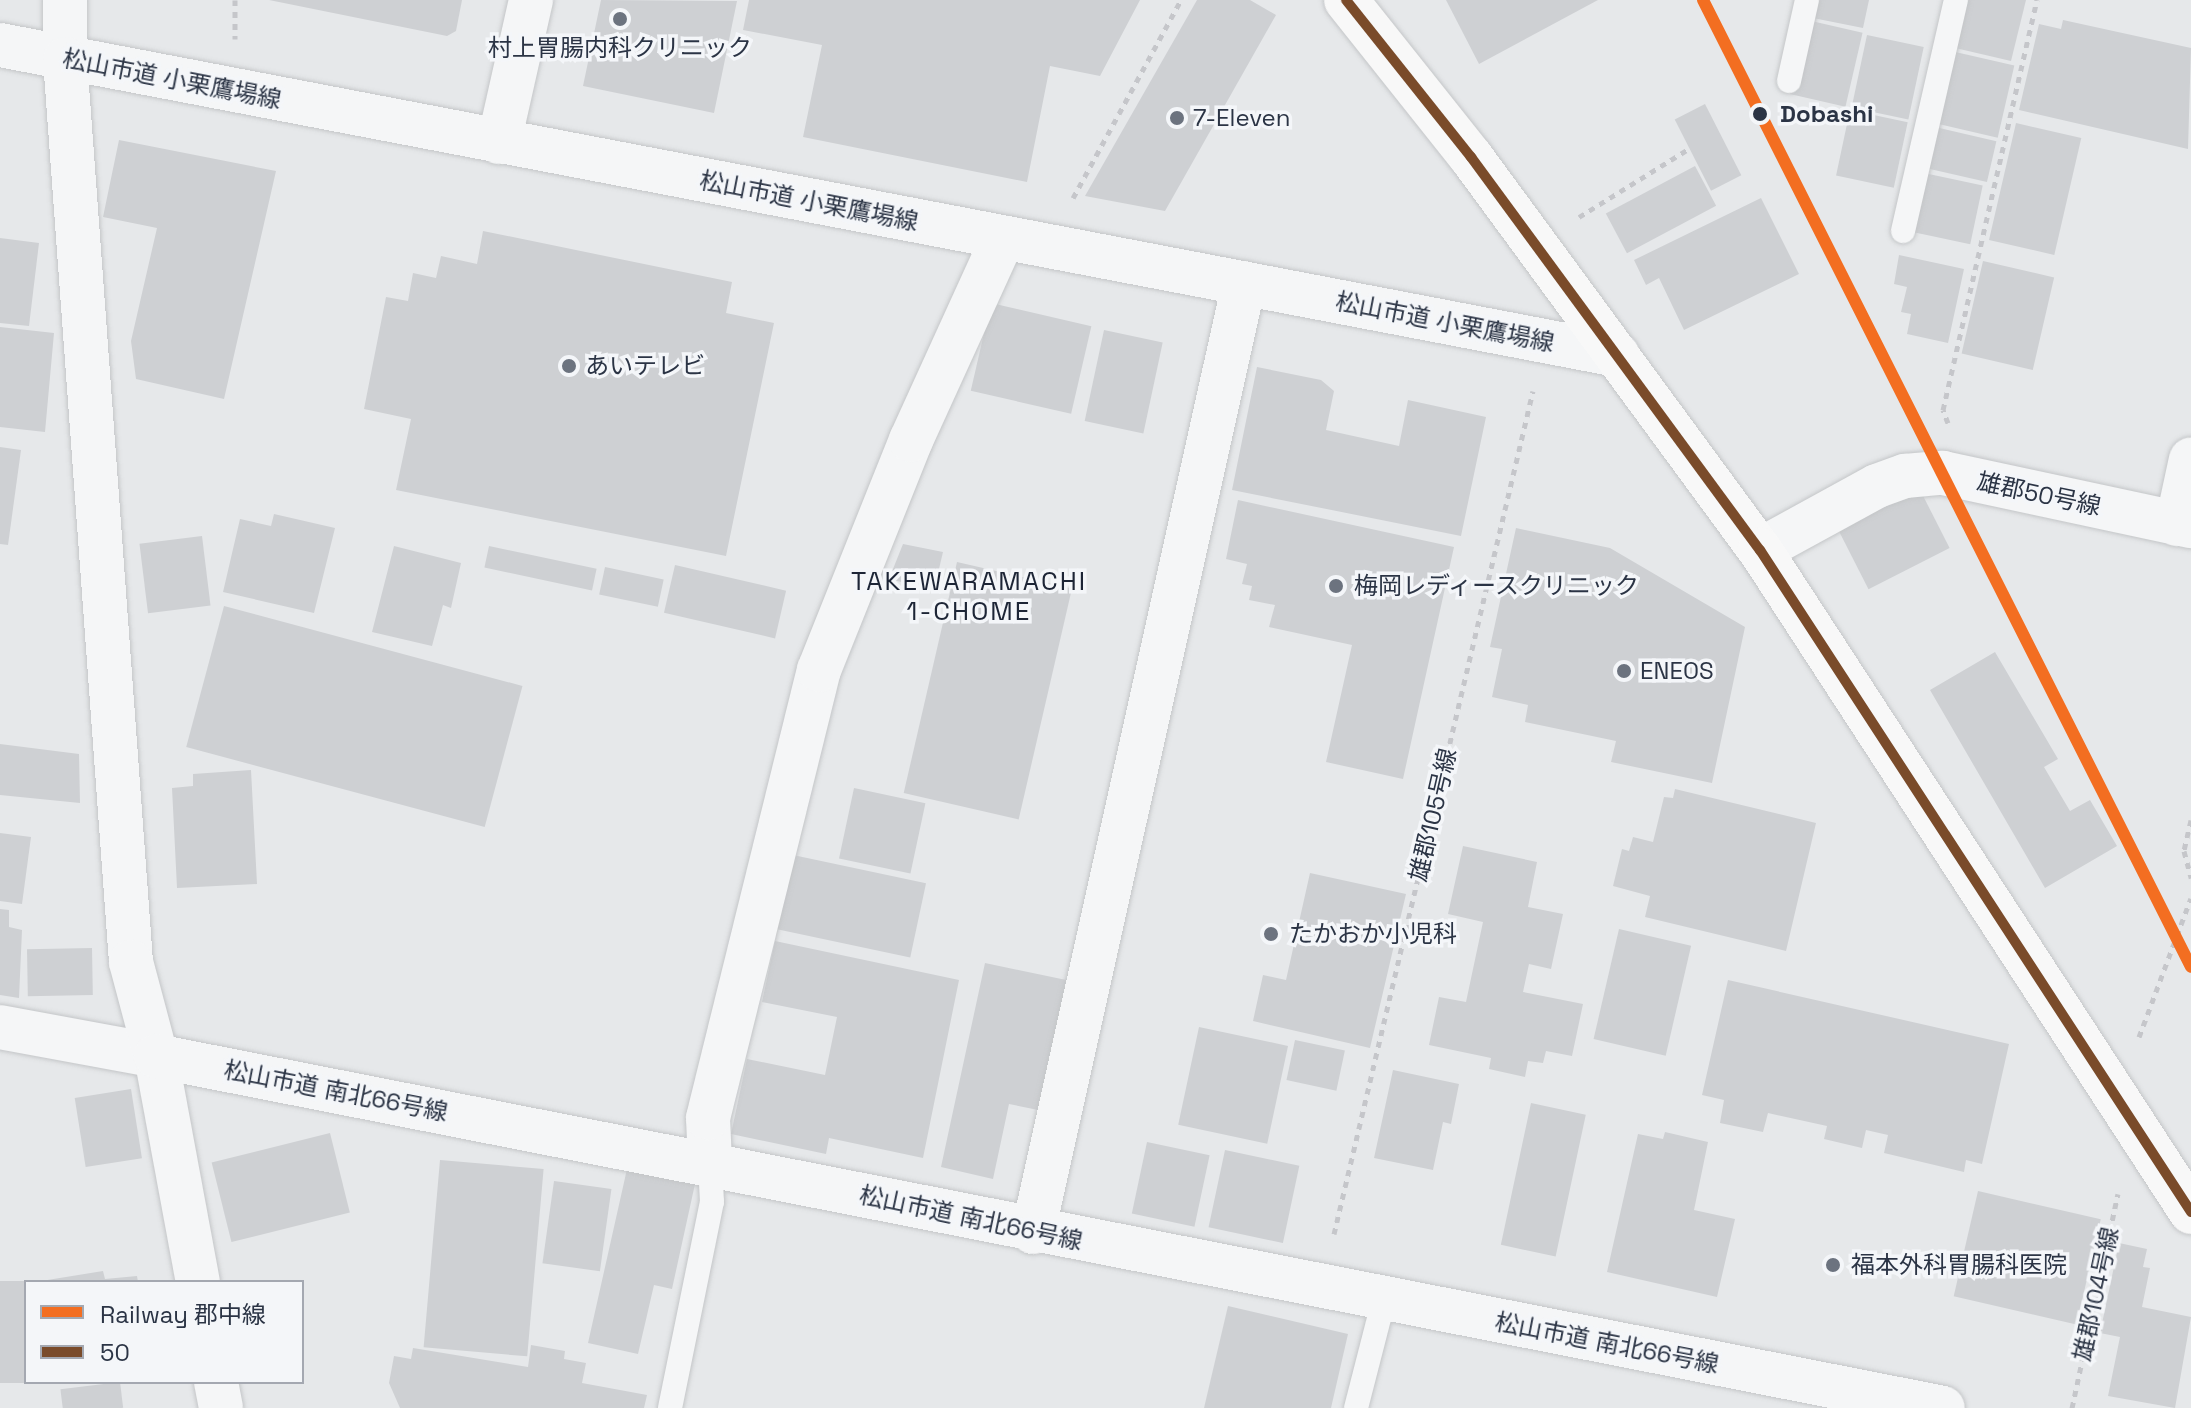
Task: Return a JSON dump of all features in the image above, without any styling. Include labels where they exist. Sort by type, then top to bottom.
[{"type":"main road","points":[[1346,0],[1618,355],[1760,550],[2191,1212]]},
{"type":"street","points":[[65,0],[65,59],[131,962],[156,1056],[198,1280]]},
{"type":"street","points":[[499,142],[531,0]]},
{"type":"street","name":"松山市道 小栗鷹場線","points":[[0,45],[1618,355]]},
{"type":"street","points":[[710,1163],[708,1118],[819,670],[911,440],[1003,238]]},
{"type":"street","points":[[1033,1232],[1244,283]]},
{"type":"street","points":[[2184,525],[2191,459]]},
{"type":"street","name":"雄郡50号線","points":[[1760,550],[1905,476],[1943,473],[2184,525]]},
{"type":"street","name":"松山市道 南北66号線","points":[[0,1027],[710,1163],[1033,1232],[1943,1408]]},
{"type":"street","points":[[216,1384],[221,1408]]},
{"type":"lane","points":[[1789,81],[1807,0]]},
{"type":"lane","points":[[1903,231],[1956,0]]},
{"type":"lane","points":[[670,1408],[712,1202],[710,1163]]},
{"type":"lane","points":[[1356,1408],[1384,1299]]},
{"type":"path","points":[[235,0],[235,43]]},
{"type":"path","points":[[1067,209],[1181,0]]},
{"type":"path","points":[[1973,479],[1943,410],[2037,0]]},
{"type":"path","points":[[1576,218],[1690,148]]},
{"type":"path","name":"雄郡105号線","points":[[1322,1286],[1533,390]]},
{"type":"path","points":[[2191,820],[2184,851],[2191,878]]},
{"type":"path","points":[[2133,1049],[2191,898]]},
{"type":"path","name":"雄郡104号線","points":[[2072,1408],[2120,1181]]},
{"type":"building","points":[[269,0],[462,0],[456,31],[447,36]]},
{"type":"building","points":[[601,0],[737,1],[714,113],[583,86]]},
{"type":"building","points":[[749,0],[1140,0],[1100,76],[1050,66],[1027,182],[803,137],[822,45],[743,30]]},
{"type":"building","points":[[1197,0],[1250,0],[1276,15],[1165,211],[1085,196]]},
{"type":"building","points":[[1446,0],[1598,0],[1479,64]]},
{"type":"building","points":[[1812,0],[1869,0],[1863,28],[1808,17]]},
{"type":"building","points":[[1962,0],[2026,0],[2011,61],[1951,47]]},
{"type":"building","points":[[1807,20],[1863,33],[1845,107],[1790,94]]},
{"type":"building","points":[[2063,20],[2191,48],[2188,149],[2019,110],[2039,24],[2061,29]]},
{"type":"building","points":[[1867,35],[1924,47],[1908,119],[1852,107]]},
{"type":"building","points":[[1951,51],[2014,66],[1998,138],[1934,123]]},
{"type":"building","points":[[1705,104],[1741,175],[1711,191],[1675,119]]},
{"type":"building","points":[[1850,110],[1908,122],[1894,188],[1836,176]]},
{"type":"building","points":[[2016,123],[2081,138],[2054,255],[1989,240]]},
{"type":"building","points":[[1935,127],[1996,141],[1987,182],[1926,168]]},
{"type":"building","points":[[119,140],[276,171],[224,399],[136,379],[131,341],[157,228],[103,217]]},
{"type":"building","points":[[1695,166],[1716,206],[1627,253],[1606,213]]},
{"type":"building","points":[[1924,173],[1983,185],[1970,244],[1912,232]]},
{"type":"building","points":[[1761,198],[1799,274],[1684,330],[1659,278],[1646,285],[1634,260]]},
{"type":"building","name":"あいテレビ","points":[[483,231],[732,282],[726,313],[774,323],[726,556],[396,490],[411,419],[364,409],[386,297],[408,301],[413,273],[436,278],[441,256],[477,264]]},
{"type":"building","points":[[0,238],[39,243],[29,326],[0,323]]},
{"type":"building","points":[[1899,255],[1964,269],[1948,343],[1907,334],[1911,314],[1901,312],[1907,287],[1894,284]]},
{"type":"building","points":[[1983,261],[2054,277],[2033,370],[1962,354]]},
{"type":"building","points":[[991,303],[1091,326],[1071,414],[971,391]]},
{"type":"building","points":[[0,327],[54,333],[45,432],[0,427]]},
{"type":"building","points":[[1104,330],[1163,342],[1143,433],[1085,421]]},
{"type":"building","points":[[1257,367],[1321,380],[1334,391],[1326,430],[1399,446],[1408,400],[1486,417],[1461,536],[1232,490]]},
{"type":"building","points":[[0,447],[21,450],[8,545],[0,544]]},
{"type":"building","points":[[1916,482],[1950,548],[1869,589],[1835,523]]},
{"type":"building","points":[[1238,500],[1454,547],[1403,779],[1326,762],[1352,645],[1269,627],[1275,605],[1249,600],[1252,586],[1242,584],[1247,564],[1226,559]]},
{"type":"building","points":[[274,514],[335,528],[314,613],[223,592],[240,519],[271,526]]},
{"type":"building","points":[[1516,528],[1610,548],[1745,627],[1712,783],[1611,762],[1616,741],[1525,722],[1528,705],[1492,697],[1502,649],[1490,647]]},
{"type":"building","points":[[202,536],[211,605],[148,613],[139,544]]},
{"type":"building","points":[[903,544],[943,552],[934,590],[889,579]]},
{"type":"building","points":[[394,546],[461,563],[451,608],[443,605],[432,646],[372,632]]},
{"type":"building","points":[[489,546],[597,569],[592,590],[484,568]]},
{"type":"building","points":[[957,562],[1072,589],[1019,819],[904,793]]},
{"type":"building","points":[[675,565],[786,591],[775,638],[664,613]]},
{"type":"building","points":[[605,567],[664,579],[658,607],[599,594]]},
{"type":"building","points":[[224,606],[522,686],[485,827],[186,747]]},
{"type":"building","points":[[1995,652],[2058,759],[2044,767],[2070,811],[2090,800],[2117,846],[2045,888],[1930,690]]},
{"type":"building","points":[[0,744],[79,754],[80,803],[0,795]]},
{"type":"building","points":[[251,770],[257,884],[177,888],[172,788],[193,786],[193,774]]},
{"type":"building","points":[[854,788],[925,803],[910,874],[839,858]]},
{"type":"building","points":[[1675,789],[1816,823],[1786,951],[1645,917],[1650,896],[1613,886],[1622,849],[1629,851],[1633,837],[1653,842],[1664,797],[1673,798]]},
{"type":"building","points":[[0,833],[31,837],[22,904],[0,901]]},
{"type":"building","points":[[1463,846],[1537,862],[1528,907],[1563,914],[1551,969],[1529,964],[1523,992],[1583,1004],[1572,1056],[1546,1051],[1543,1063],[1528,1061],[1525,1077],[1489,1069],[1491,1058],[1429,1045],[1439,997],[1466,1002],[1483,922],[1448,914]]},
{"type":"building","points":[[793,855],[926,883],[910,958],[777,929]]},
{"type":"building","points":[[1310,873],[1406,894],[1370,1048],[1253,1021],[1263,975],[1286,980]]},
{"type":"building","points":[[0,909],[9,910],[9,927],[22,930],[19,998],[0,995]]},
{"type":"building","points":[[1619,929],[1691,946],[1666,1056],[1594,1039]]},
{"type":"building","points":[[775,941],[959,980],[923,1158],[829,1138],[826,1154],[731,1134],[747,1059],[825,1075],[837,1017],[762,1002]]},
{"type":"building","points":[[92,948],[93,995],[28,996],[27,949]]},
{"type":"building","points":[[985,963],[1071,981],[1043,1111],[1009,1104],[993,1179],[941,1167]]},
{"type":"building","points":[[1728,980],[2009,1044],[1982,1164],[1966,1160],[1964,1172],[1884,1153],[1888,1135],[1866,1130],[1862,1148],[1824,1139],[1827,1126],[1768,1113],[1763,1132],[1720,1123],[1724,1100],[1702,1095]]},
{"type":"building","points":[[1199,1027],[1288,1046],[1267,1144],[1178,1125]]},
{"type":"building","points":[[1295,1040],[1345,1051],[1336,1091],[1286,1080]]},
{"type":"building","points":[[1393,1070],[1459,1084],[1451,1124],[1443,1122],[1433,1170],[1374,1158]]},
{"type":"building","points":[[131,1089],[142,1158],[86,1167],[75,1098]]},
{"type":"building","points":[[1531,1103],[1586,1115],[1556,1256],[1501,1245]]},
{"type":"building","points":[[1665,1132],[1708,1142],[1694,1210],[1735,1219],[1717,1297],[1607,1272],[1638,1134],[1663,1139]]},
{"type":"building","points":[[330,1133],[350,1213],[231,1242],[212,1163]]},
{"type":"building","points":[[1147,1142],[1210,1155],[1194,1227],[1132,1213]]},
{"type":"building","points":[[1225,1150],[1299,1166],[1283,1243],[1209,1227]]},
{"type":"building","points":[[440,1160],[544,1169],[527,1356],[424,1347]]},
{"type":"building","points":[[627,1169],[695,1184],[672,1289],[654,1285],[638,1354],[588,1343]]},
{"type":"building","points":[[554,1181],[611,1189],[600,1271],[542,1263]]},
{"type":"building","points":[[1978,1191],[2101,1219],[2076,1325],[1954,1296]]},
{"type":"building","points":[[2119,1243],[2147,1249],[2143,1267],[2150,1268],[2142,1307],[2191,1317],[2175,1408],[2108,1396],[2120,1337],[2100,1333]]},
{"type":"building","points":[[103,1271],[105,1279],[137,1276],[138,1280],[47,1280]]},
{"type":"building","points":[[0,1281],[24,1281],[24,1383],[0,1383]]},
{"type":"building","points":[[1228,1306],[1348,1334],[1331,1408],[1204,1408]]},
{"type":"building","points":[[531,1345],[565,1351],[564,1359],[586,1363],[582,1383],[647,1395],[644,1408],[400,1408],[389,1383],[394,1356],[411,1359],[413,1348],[528,1367]]},
{"type":"building","points":[[120,1384],[123,1408],[63,1408],[60,1389]]},
{"type":"rail line","name":"郡中線","points":[[1703,0],[2191,967]]},
{"type":"transit line","name":"50","points":[[1346,0],[1471,157],[1760,550],[2191,1212]]},
{"type":"place","name":"村上胃腸内科クリニック","points":[[620,19]]},
{"type":"place","name":"Dobashi","points":[[1760,114]]},
{"type":"place","name":"7-Eleven","points":[[1177,118]]},
{"type":"place","name":"あいテレビ","points":[[569,366]]},
{"type":"place","name":"梅岡レディースクリニック","points":[[1336,586]]},
{"type":"place","name":"ENEOS","points":[[1624,671]]},
{"type":"place","name":"たかおか小児科","points":[[1271,934]]},
{"type":"place","name":"福本外科胃腸科医院","points":[[1833,1265]]},
{"type":"district","name":"TAKEWARAMACHI 1-CHOME","points":[[969,597]]}]
